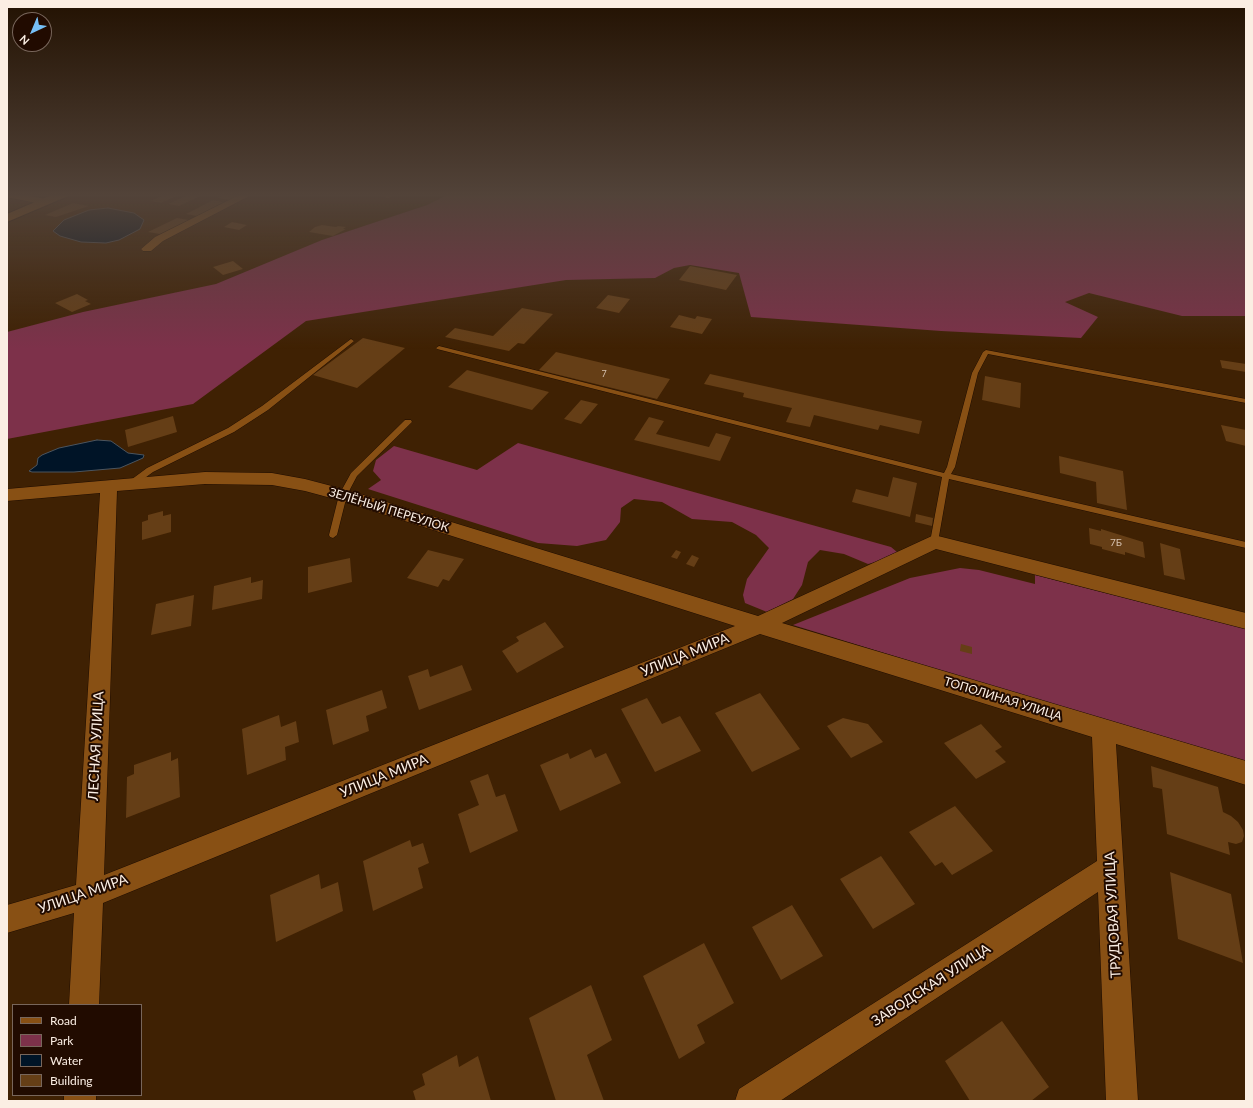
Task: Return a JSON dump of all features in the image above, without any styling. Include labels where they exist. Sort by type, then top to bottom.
[{"type":"street","points":[[147,249],[151,246]]},
{"type":"street","name":"ЗЕЛЁНЫЙ ПЕРЕУЛОК","points":[[7,495],[205,478],[272,479],[343,495],[759,625]]},
{"type":"street","name":"ЛЕСНАЯ УЛИЦА","points":[[84,1004],[88,895],[120,485]]},
{"type":"street","points":[[934,542],[1246,621]]},
{"type":"street","name":"УЛИЦА МИРА","points":[[7,919],[88,895],[759,625],[934,542]]},
{"type":"street","name":"ТОПОЛИНАЯ УЛИЦА","points":[[759,625],[1246,773]]},
{"type":"street","name":"ТРУДОВАЯ УЛИЦА","points":[[1103,729],[1122,1101]]},
{"type":"street","name":"ЗАВОДСКАЯ УЛИЦА","points":[[751,1101],[1111,868]]},
{"type":"lane","points":[[120,485],[231,430],[265,408],[351,341]]},
{"type":"lane","points":[[439,348],[946,476],[1246,545]]},
{"type":"lane","points":[[934,542],[946,476],[951,466],[975,373],[986,352],[1246,401]]},
{"type":"lane","points":[[333,535],[343,495],[354,475],[408,422]]},
{"type":"green space","points":[[308,246],[1246,246],[1246,316],[1182,316],[1089,293],[1065,302],[1098,317],[1081,338],[941,331],[751,317],[739,273],[690,265],[674,268],[655,278],[566,280],[306,321],[193,404],[7,439],[7,332],[83,312],[216,284]]},
{"type":"green space","points":[[518,443],[891,547],[897,552],[891,558],[868,564],[844,554],[820,550],[808,562],[802,585],[793,599],[767,612],[745,603],[743,595],[747,579],[769,548],[756,535],[732,522],[692,519],[662,502],[634,499],[621,508],[620,522],[606,540],[577,546],[538,543],[368,489],[381,480],[373,471],[376,460],[394,446],[477,470]]},
{"type":"green space","points":[[960,568],[979,570],[1035,584],[1035,575],[1246,629],[1246,764],[793,625],[910,578]]},
{"type":"water","points":[[97,440],[111,441],[128,453],[144,455],[143,458],[120,468],[74,472],[29,471],[37,465],[38,458],[42,455],[59,448]]},
{"type":"building","points":[[233,261],[243,269],[223,275],[213,267]]},
{"type":"building","points":[[690,266],[737,275],[726,290],[679,280]]},
{"type":"building","points":[[77,294],[88,300],[85,301],[91,304],[72,312],[55,303]]},
{"type":"building","points":[[608,295],[630,299],[619,313],[596,308]]},
{"type":"building","points":[[522,308],[553,314],[524,344],[518,343],[509,351],[445,337],[455,328],[493,336]]},
{"type":"building","points":[[679,315],[695,319],[697,316],[712,319],[702,334],[670,327]]},
{"type":"building","points":[[363,338],[405,348],[357,388],[313,375]]},
{"type":"building","points":[[556,352],[670,379],[657,399],[539,370]]},
{"type":"building","points":[[1220,360],[1246,364],[1246,372],[1222,368]]},
{"type":"building","points":[[467,370],[549,392],[532,410],[448,387]]},
{"type":"building","points":[[710,374],[922,421],[919,434],[880,425],[878,430],[814,415],[810,427],[786,422],[792,408],[743,397],[744,393],[704,384]]},
{"type":"building","points":[[985,376],[1021,383],[1020,408],[982,400]]},
{"type":"building","points":[[581,400],[598,404],[581,424],[564,419]]},
{"type":"building","points":[[173,416],[177,432],[128,447],[125,430]]},
{"type":"building","points":[[649,417],[664,421],[656,434],[709,447],[716,433],[731,437],[720,461],[634,440]]},
{"type":"building","points":[[1221,425],[1246,430],[1246,446],[1226,441]]},
{"type":"building","points":[[1059,456],[1123,471],[1127,510],[1097,503],[1096,482],[1060,473]]},
{"type":"building","points":[[893,477],[917,483],[910,517],[852,502],[856,489],[888,497]]},
{"type":"building","points":[[163,511],[163,516],[171,514],[171,532],[142,540],[142,522],[148,520],[148,515]]},
{"type":"building","points":[[916,514],[933,518],[932,526],[915,522]]},
{"type":"building","points":[[1089,528],[1101,531],[1101,529],[1143,542],[1145,558],[1125,552],[1125,555],[1090,544]]},
{"type":"building","points":[[1160,543],[1180,549],[1185,580],[1164,575]]},
{"type":"building","points":[[428,550],[464,559],[449,581],[443,579],[438,587],[407,578]]},
{"type":"building","points":[[676,550],[681,552],[677,559],[671,557]]},
{"type":"building","points":[[692,555],[699,558],[694,567],[686,564]]},
{"type":"building","points":[[350,558],[352,582],[308,593],[308,567]]},
{"type":"building","points":[[251,577],[251,583],[263,580],[262,599],[212,610],[214,586]]},
{"type":"building","points":[[194,595],[191,626],[151,635],[156,604]]},
{"type":"building","points":[[545,622],[564,647],[517,673],[502,651],[519,641],[516,637]]},
{"type":"building","points":[[961,644],[972,647],[972,654],[960,651]]},
{"type":"building","points":[[462,665],[472,690],[419,710],[408,676],[428,669],[430,677]]},
{"type":"building","points":[[382,690],[387,708],[366,716],[369,731],[333,745],[326,710]]},
{"type":"building","points":[[760,693],[800,749],[752,772],[715,713]]},
{"type":"building","points":[[647,698],[662,724],[680,716],[701,751],[655,772],[621,709]]},
{"type":"building","points":[[279,715],[281,727],[296,721],[299,742],[285,747],[286,760],[247,775],[242,729]]},
{"type":"building","points":[[843,718],[868,724],[883,742],[851,758],[827,726]]},
{"type":"building","points":[[981,724],[1002,747],[995,751],[1006,762],[976,779],[944,743]]},
{"type":"building","points":[[591,749],[595,758],[606,753],[621,783],[560,811],[540,765],[568,753],[570,759]]},
{"type":"building","points":[[171,752],[171,761],[178,758],[180,797],[126,818],[127,777],[134,774],[134,765]]},
{"type":"building","points":[[1151,766],[1218,787],[1223,812],[1238,822],[1243,830],[1244,836],[1242,842],[1236,844],[1228,842],[1230,855],[1167,834],[1162,789],[1153,787]]},
{"type":"building","points":[[488,774],[496,797],[505,794],[518,831],[470,853],[458,814],[479,805],[470,781]]},
{"type":"building","points":[[955,806],[993,851],[952,875],[942,862],[935,866],[909,832]]},
{"type":"building","points":[[410,840],[412,847],[423,843],[429,863],[418,868],[423,888],[373,911],[363,861]]},
{"type":"building","points":[[881,856],[915,904],[873,929],[840,879]]},
{"type":"building","points":[[1170,872],[1231,894],[1243,963],[1178,939]]},
{"type":"building","points":[[319,874],[321,889],[338,882],[343,911],[276,942],[270,895]]},
{"type":"building","points":[[792,905],[823,956],[781,980],[752,927]]},
{"type":"building","points":[[704,943],[734,1003],[697,1025],[705,1043],[679,1059],[643,976]]},
{"type":"building","points":[[591,985],[612,1040],[587,1055],[604,1101],[556,1101],[529,1018]]},
{"type":"building","points":[[1002,1021],[1049,1087],[1031,1101],[970,1101],[945,1061]]},
{"type":"building","points":[[457,1055],[459,1067],[478,1056],[491,1101],[416,1101],[413,1091],[425,1085],[422,1074]]}]
